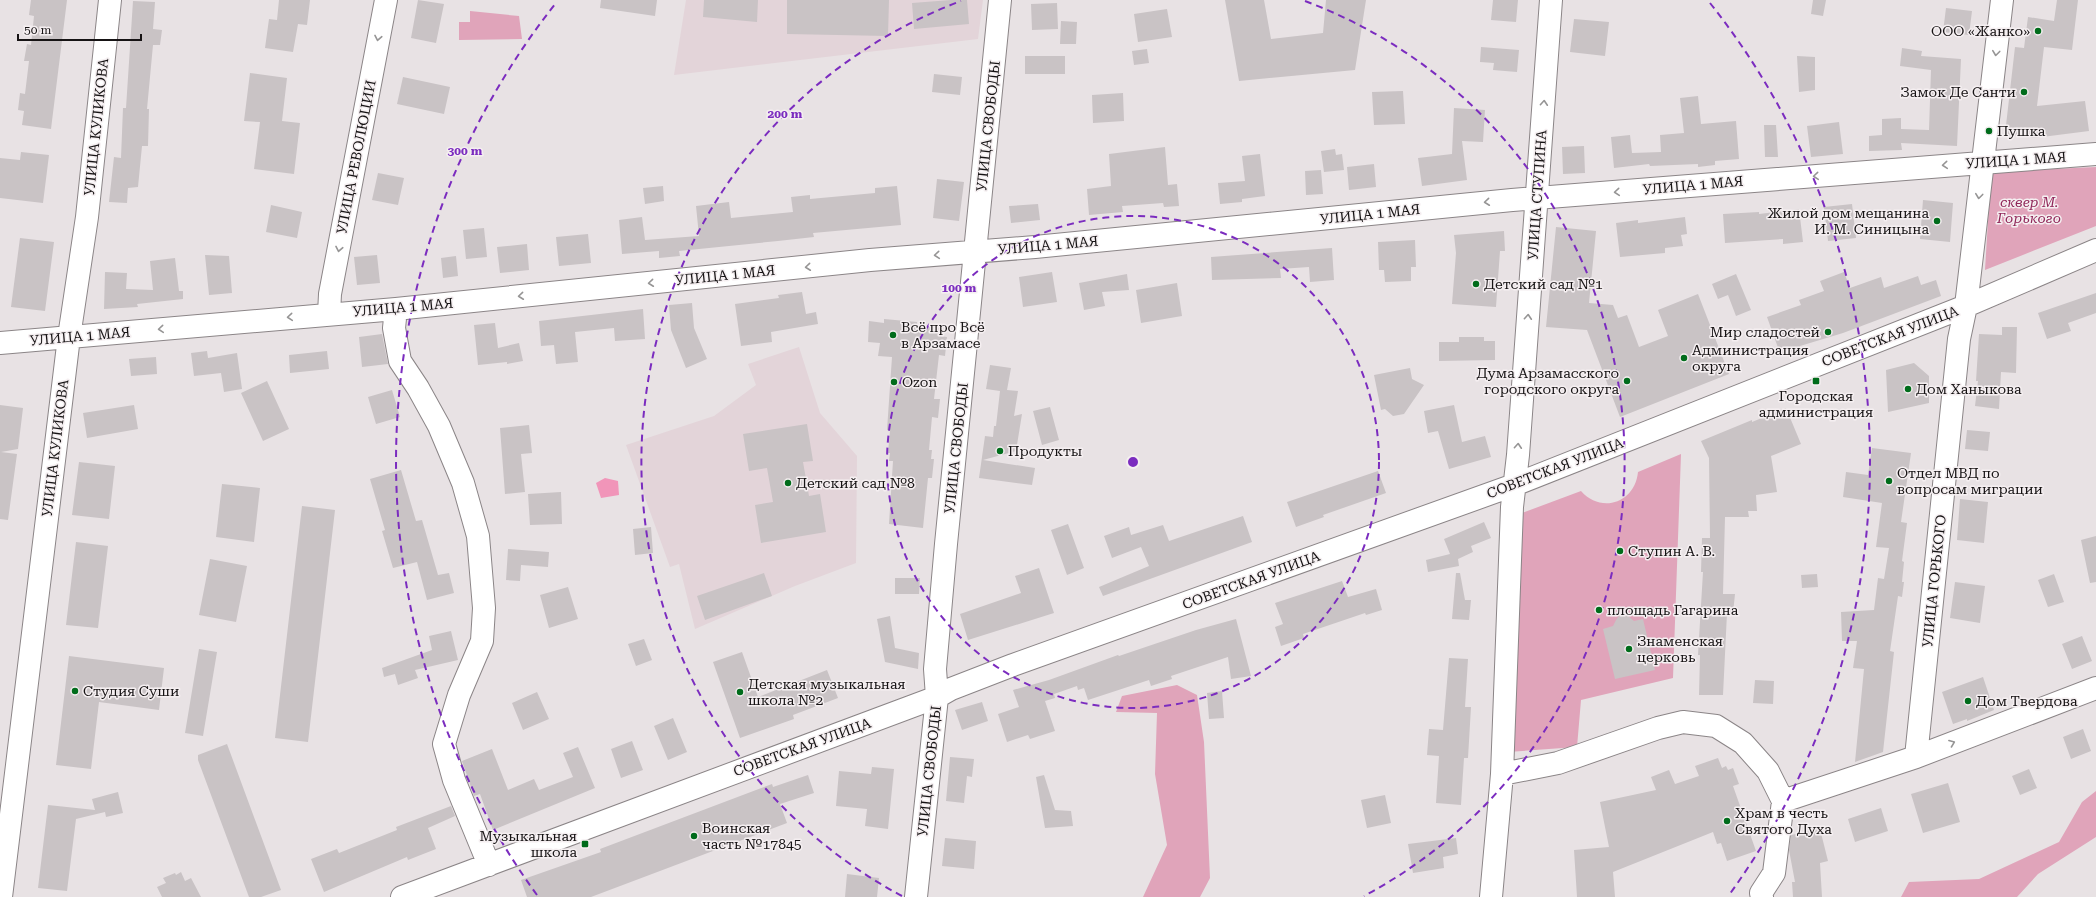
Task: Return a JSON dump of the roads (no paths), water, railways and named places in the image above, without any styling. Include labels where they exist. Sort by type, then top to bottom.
[{"type":"street","name":"УЛИЦА КУЛИКОВА","points":[[1,897],[69,337],[86,217],[110,0]]},
{"type":"street","name":"УЛИЦА РЕВОЛЮЦИИ","points":[[329,314],[330,294],[386,0]]},
{"type":"street","name":"УЛИЦА СВОБОДЫ","points":[[916,897],[937,697],[935,669],[1000,0]]},
{"type":"street","name":"УЛИЦА СТУПИНА","points":[[1514,485],[1551,0]]},
{"type":"street","name":"УЛИЦА ГОРЬКОГО","points":[[1916,757],[1958,347],[1966,306],[2002,0]]},
{"type":"street","name":"УЛИЦА 1 МАЯ","points":[[0,343],[396,309],[976,251],[1537,198],[2096,154]]},
{"type":"street","name":"СОВЕТСКАЯ УЛИЦА","points":[[402,897],[937,697],[952,689],[1006,668],[1514,485],[1966,306],[2096,250]]},
{"type":"street","points":[[396,309],[394,328],[400,361],[418,388],[439,426],[463,483],[478,536],[484,608],[482,641],[458,694],[444,744],[454,780],[489,865]]},
{"type":"street","points":[[1491,897],[1502,774],[1514,485]]},
{"type":"street","points":[[1784,801],[1916,757],[2096,688]]},
{"type":"street","points":[[1502,774],[1558,763],[1658,728],[1682,722],[1716,726],[1743,743],[1768,771],[1784,801],[1774,873],[1761,893],[1762,897]]},
{"type":"place","name":"ООО «Жанко»","points":[[2038,31]]},
{"type":"place","name":"Замок Де Санти","points":[[2024,92]]},
{"type":"place","name":"Пушка","points":[[1989,131]]},
{"type":"place","name":"Жилой дом мещанина И. М. Синицына","points":[[1937,221]]},
{"type":"place","name":"Детский сад №1","points":[[1476,284]]},
{"type":"place","name":"Мир сладостей","points":[[1828,332]]},
{"type":"place","name":"Всё про Всё в Арзамасе","points":[[893,335]]},
{"type":"place","name":"Администрация округа","points":[[1684,358]]},
{"type":"place","name":"Дума Арзамасского городского округа","points":[[1627,381]]},
{"type":"place","name":"Городская администрация","points":[[1816,381]]},
{"type":"place","name":"Ozon","points":[[894,382]]},
{"type":"place","name":"Дом Ханыкова","points":[[1908,389]]},
{"type":"place","name":"Продукты","points":[[1000,451]]},
{"type":"place","name":"Отдел МВД по вопросам миграции","points":[[1889,481]]},
{"type":"place","name":"Детский сад №8","points":[[788,483]]},
{"type":"place","name":"Ступин А. В.","points":[[1620,551]]},
{"type":"place","name":"площадь Гагарина","points":[[1599,610]]},
{"type":"place","name":"Знаменская церковь","points":[[1629,649]]},
{"type":"place","name":"Студия Суши","points":[[75,691]]},
{"type":"place","name":"Детская музыкальная школа №2","points":[[740,692]]},
{"type":"place","name":"Дом Твердова","points":[[1968,701]]},
{"type":"place","name":"Храм в честь Святого Духа","points":[[1727,821]]},
{"type":"place","name":"Воинская часть №17845","points":[[694,836]]},
{"type":"place","name":"Музыкальная школа","points":[[585,844]]},
{"type":"park label","name":"сквер М. Горького","points":[[2029,210]]}]
